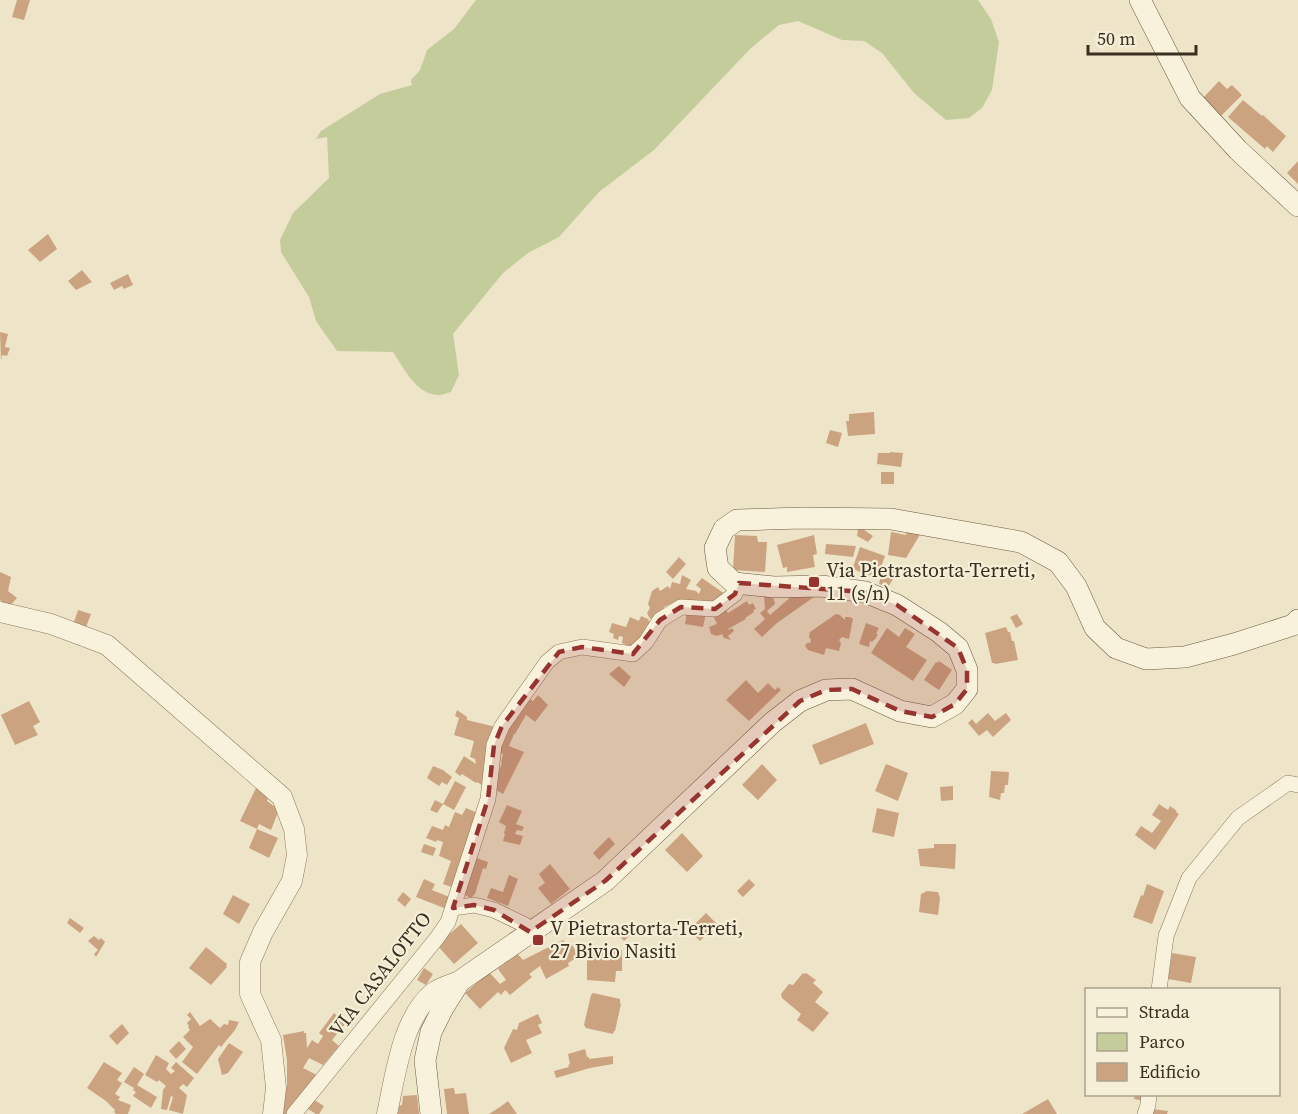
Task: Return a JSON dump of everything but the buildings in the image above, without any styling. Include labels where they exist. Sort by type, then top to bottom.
[{"type":"main road","points":[[1140,0],[1190,98],[1238,150],[1298,206]]},
{"type":"main road","points":[[431,1114],[425,1060],[431,1032],[460,981],[605,881],[773,722],[800,701],[826,690],[852,689],[900,711],[932,717],[955,704],[967,689],[967,670],[958,648],[939,632],[897,605],[865,592],[821,586],[774,587],[734,583],[718,568],[715,548],[724,530],[737,520],[891,519],[1021,542],[1058,562],[1076,586],[1095,628],[1116,648],[1146,659],[1185,657],[1234,644],[1296,623]]},
{"type":"street","name":"VIA CASALOTTO","points":[[294,1114],[438,938],[448,922],[488,799],[494,745],[502,726],[547,662],[559,652],[582,647],[633,654],[646,642],[660,620],[681,607],[716,609],[735,594],[739,583]]},
{"type":"street","points":[[0,612],[51,624],[107,645],[282,797],[294,829],[297,855],[292,880],[263,932],[250,962],[250,994],[271,1040],[276,1088],[273,1114]]},
{"type":"street","points":[[1159,988],[1166,936],[1189,878],[1238,818],[1288,783],[1298,785]]},
{"type":"street","points":[[453,908],[474,905],[494,910],[525,925],[530,932]]},
{"type":"street","points":[[387,1114],[401,1049],[418,1008],[435,992],[460,981]]},
{"type":"street","points":[[1145,1114],[1149,1096]]},
{"type":"highlighted area","points":[[739,583],[865,592],[897,605],[958,648],[967,670],[967,689],[955,704],[932,717],[900,711],[852,689],[826,690],[800,701],[605,881],[530,932],[494,910],[474,905],[453,908],[488,799],[494,745],[502,726],[559,652],[582,647],[633,654],[660,620],[681,607],[715,609],[735,594]]},
{"type":"green space","points":[[476,0],[978,0],[991,19],[999,42],[992,90],[982,108],[969,118],[946,120],[914,93],[882,53],[864,41],[842,40],[798,21],[779,25],[751,48],[654,150],[599,192],[559,237],[528,253],[503,273],[453,334],[459,375],[451,392],[439,395],[422,390],[416,385],[393,352],[337,351],[316,321],[309,297],[281,252],[280,240],[293,213],[329,178],[327,137],[316,139],[321,131],[380,94],[412,85],[411,80],[420,70],[427,50],[454,29]]},
{"type":"place","name":"Via Pietrastorta-Terreti, 11 (s/n)","points":[[814,582]]},
{"type":"place","name":"V Pietrastorta-Terreti, 27 Bivio Nasiti","points":[[538,940]]}]
